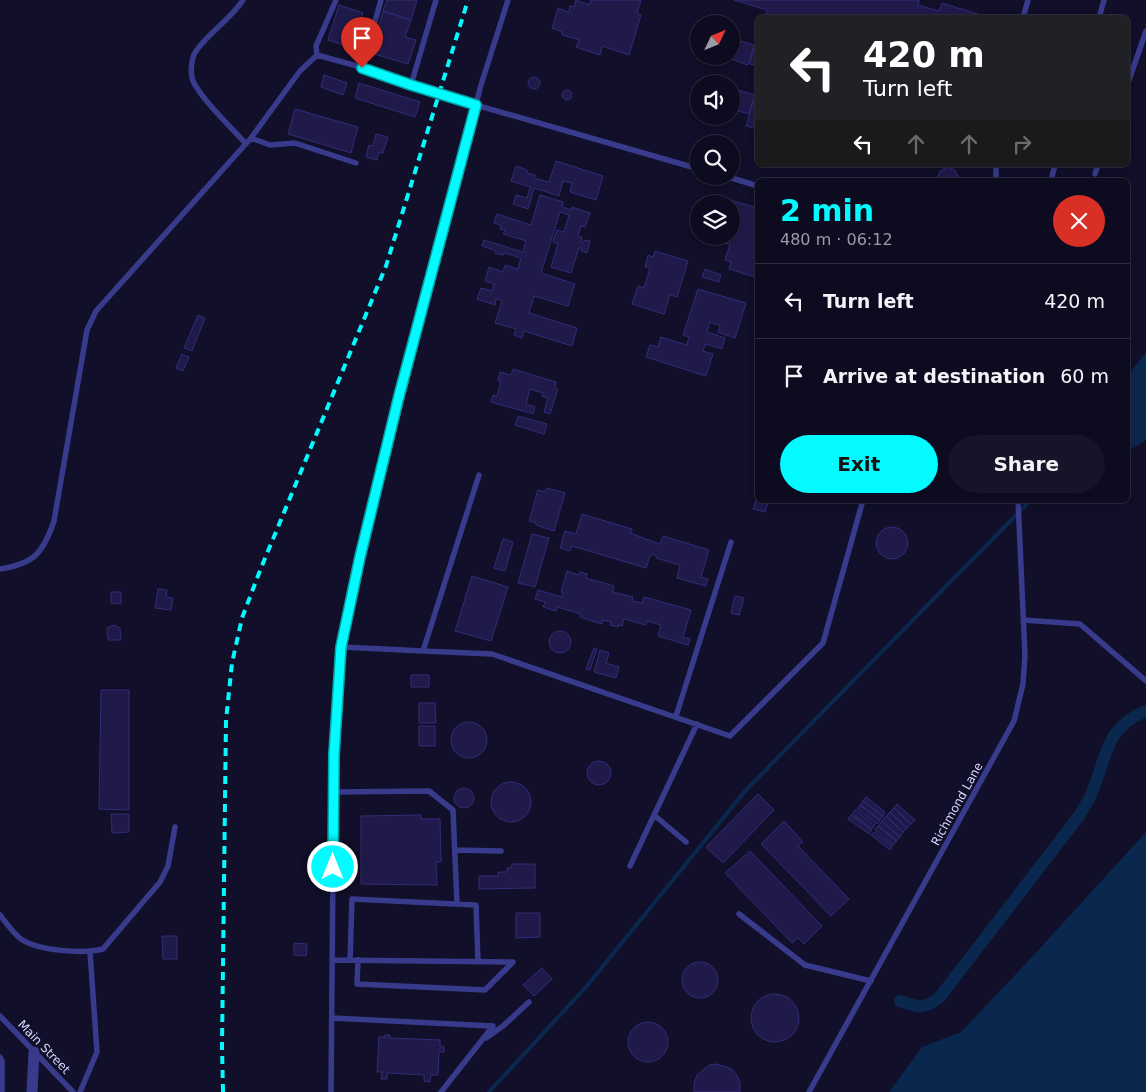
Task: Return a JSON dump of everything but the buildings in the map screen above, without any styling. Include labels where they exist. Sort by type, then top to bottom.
[{"type":"street","points":[[32,1092],[34,1052]]},
{"type":"lane","points":[[243,0],[237,9],[195,52],[191,67],[192,80],[199,91],[246,144]]},
{"type":"lane","points":[[317,55],[316,46],[336,0]]},
{"type":"lane","points":[[362,68],[381,0]]},
{"type":"lane","points":[[411,85],[436,0]]},
{"type":"lane","points":[[331,1092],[333,792],[341,647],[360,557],[399,396],[476,105],[508,0]]},
{"type":"lane","points":[[1024,15],[1028,0]]},
{"type":"lane","points":[[1100,15],[1104,0]]},
{"type":"lane","points":[[1130,77],[1146,31]]},
{"type":"lane","points":[[0,569],[14,567],[32,560],[47,542],[54,521],[87,330],[96,312],[246,144],[300,71],[317,55]]},
{"type":"lane","points":[[317,55],[476,105],[690,166]]},
{"type":"lane","points":[[251,138],[270,145],[295,143],[356,163]]},
{"type":"lane","points":[[1095,174],[1097,167]]},
{"type":"lane","points":[[740,181],[755,185]]},
{"type":"lane","points":[[423,651],[479,475]]},
{"type":"lane","points":[[341,647],[492,654],[730,736],[823,643],[862,503]]},
{"type":"lane","name":"Richmond Lane","points":[[809,1092],[1014,721],[1023,684],[1025,655],[1018,503]]},
{"type":"lane","points":[[676,716],[731,542]]},
{"type":"lane","points":[[1023,618],[1080,624],[1146,682]]},
{"type":"lane","points":[[630,866],[697,724]]},
{"type":"lane","points":[[333,792],[429,791],[453,810],[457,904]]},
{"type":"lane","points":[[654,815],[686,842]]},
{"type":"lane","points":[[0,915],[22,940],[46,948],[90,952],[103,950],[160,882],[168,866],[176,827]]},
{"type":"lane","points":[[455,850],[502,851]]},
{"type":"lane","points":[[350,960],[352,899],[476,905],[478,962]]},
{"type":"lane","points":[[739,914],[805,965],[870,981]]},
{"type":"lane","points":[[80,1092],[97,1052],[90,952]]},
{"type":"lane","points":[[332,960],[358,960],[478,962],[513,962],[486,990],[357,984],[358,960]]},
{"type":"lane","points":[[480,1042],[503,1026],[528,1002]]},
{"type":"lane","name":"Main Street","points":[[0,1016],[73,1092]]},
{"type":"lane","points":[[332,1018],[493,1026],[441,1092]]},
{"type":"lane","points":[[0,1057],[2,1061],[2,1092]]},
{"type":"water","points":[[1146,352],[1146,440],[1130,450],[1130,372]]},
{"type":"water","points":[[1146,832],[1146,1092],[889,1092],[922,1047],[961,1032]]},
{"type":"waterway","points":[[489,1092],[586,987],[746,790],[1028,503]]},
{"type":"waterway","points":[[900,1001],[911,1005],[924,1006],[939,998],[1079,816],[1091,795],[1109,744],[1115,734],[1122,725],[1146,711]]},
{"type":"railway","points":[[223,1092],[226,720],[232,663],[242,618],[386,266],[468,0]]},
{"type":"route","points":[[333,867],[334,754],[341,647],[360,557],[399,396],[476,105],[362,68]]}]
